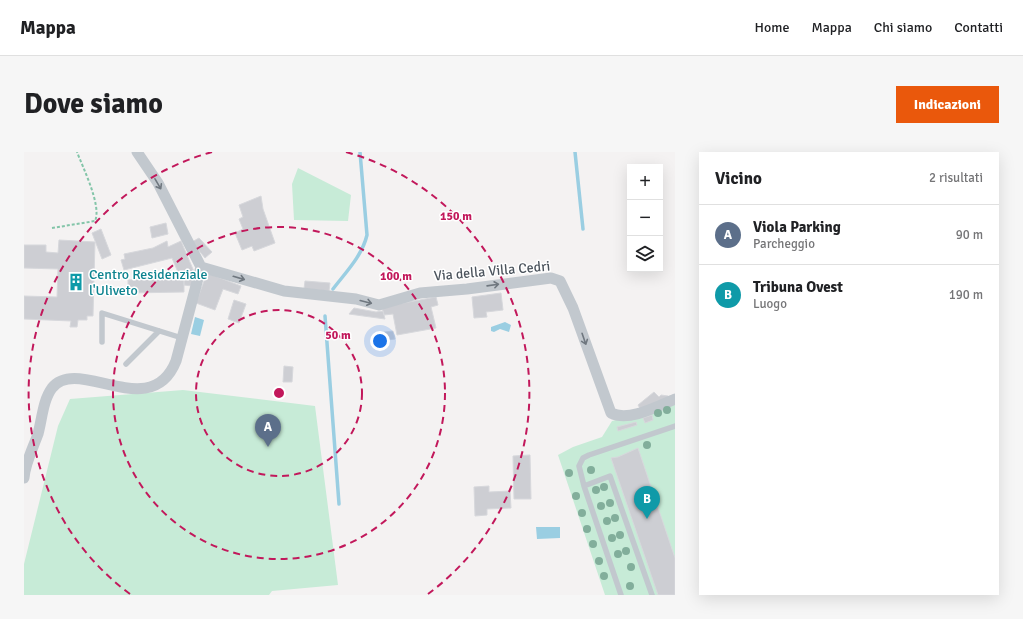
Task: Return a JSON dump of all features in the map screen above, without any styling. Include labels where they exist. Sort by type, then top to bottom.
[{"type":"street","points":[[24,478],[46,400],[53,387],[63,380],[71,378],[107,385],[147,388],[157,385],[171,372],[201,268],[158,183],[137,152]]},
{"type":"street","name":"Via della Villa Cedri","points":[[201,268],[284,291],[356,299],[380,305],[420,293],[467,289],[552,278],[560,281],[573,308],[611,412],[617,416],[630,414],[650,409],[675,399]]},
{"type":"lane","points":[[102,342],[102,313],[182,338]]},
{"type":"lane","points":[[126,364],[159,331]]},
{"type":"lane","points":[[621,595],[584,486],[579,466],[583,458],[675,426]]},
{"type":"lane","points":[[584,486],[610,476],[652,595]]},
{"type":"path","points":[[52,228],[95,221],[97,217],[97,207],[77,152]]},
{"type":"green space","points":[[298,168],[351,195],[348,221],[294,220],[292,184]]},
{"type":"green space","points":[[183,390],[315,406],[338,585],[272,591],[269,595],[24,595],[24,564],[58,426],[70,399]]},
{"type":"green space","points":[[675,402],[675,595],[605,595],[558,455],[573,447],[602,437],[612,421],[640,414]]},
{"type":"water","points":[[195,317],[204,320],[200,336],[191,334]]},
{"type":"water","points":[[505,322],[511,325],[509,332],[500,329],[494,332],[491,331],[491,327]]},
{"type":"water","points":[[536,527],[560,527],[560,538],[537,539]]},
{"type":"building","points":[[261,196],[263,209],[275,243],[254,251],[252,246],[242,250],[235,233],[243,229],[239,219],[243,217],[239,205]]},
{"type":"building","points":[[166,223],[168,234],[152,238],[150,227]]},
{"type":"building","points":[[101,229],[111,255],[102,259],[92,233]]},
{"type":"building","points":[[199,238],[212,252],[205,258],[192,242]]},
{"type":"building","name":"Centro Residenziale l'Uliveto","points":[[59,240],[95,242],[93,316],[87,316],[87,320],[78,320],[77,327],[70,327],[71,321],[24,319],[24,296],[57,297],[58,269],[24,268],[24,245],[46,245],[46,252],[58,253]]},
{"type":"building","points":[[167,241],[168,247],[181,241],[195,274],[192,286],[184,285],[184,277],[180,277],[172,258],[124,270],[121,260],[125,259],[124,254],[153,248]]},
{"type":"building","points":[[207,273],[241,286],[238,294],[223,289],[215,310],[196,303]]},
{"type":"building","points":[[184,277],[184,292],[128,293],[128,280]]},
{"type":"building","points":[[305,281],[330,283],[329,291],[304,289]]},
{"type":"building","points":[[501,293],[503,310],[486,312],[487,317],[474,318],[472,297]]},
{"type":"building","points":[[436,297],[438,305],[431,307],[436,328],[397,335],[393,314],[384,315],[382,307]]},
{"type":"building","points":[[234,300],[246,304],[239,323],[228,319]]},
{"type":"building","points":[[354,308],[376,312],[383,311],[385,319],[349,314]]},
{"type":"building","points":[[393,331],[395,339],[379,341],[377,333]]},
{"type":"building","points":[[284,366],[293,367],[292,382],[283,382]]},
{"type":"building","points":[[654,392],[659,397],[661,395],[668,396],[669,400],[641,410],[638,405]]},
{"type":"building","points":[[652,415],[653,420],[645,423],[643,418]]},
{"type":"building","points":[[636,422],[637,425],[618,431],[617,427]]},
{"type":"building","points":[[638,448],[675,558],[675,595],[658,595],[611,458],[618,457]]},
{"type":"building","points":[[530,455],[531,499],[514,499],[513,456]]},
{"type":"building","points":[[489,486],[489,492],[510,491],[511,508],[487,509],[487,515],[475,516],[474,487]]},
{"type":"waterway","points":[[333,289],[357,257],[365,243],[367,235],[360,152]]},
{"type":"waterway","points":[[575,152],[583,229]]},
{"type":"waterway","points":[[325,316],[339,504]]},
{"type":"place","name":"Centro Residenziale l'Uliveto","points":[[76,282]]},
{"type":"place","name":"Viola Parking","points":[[268,447]]},
{"type":"place","name":"Tribuna Ovest","points":[[647,519]]}]
